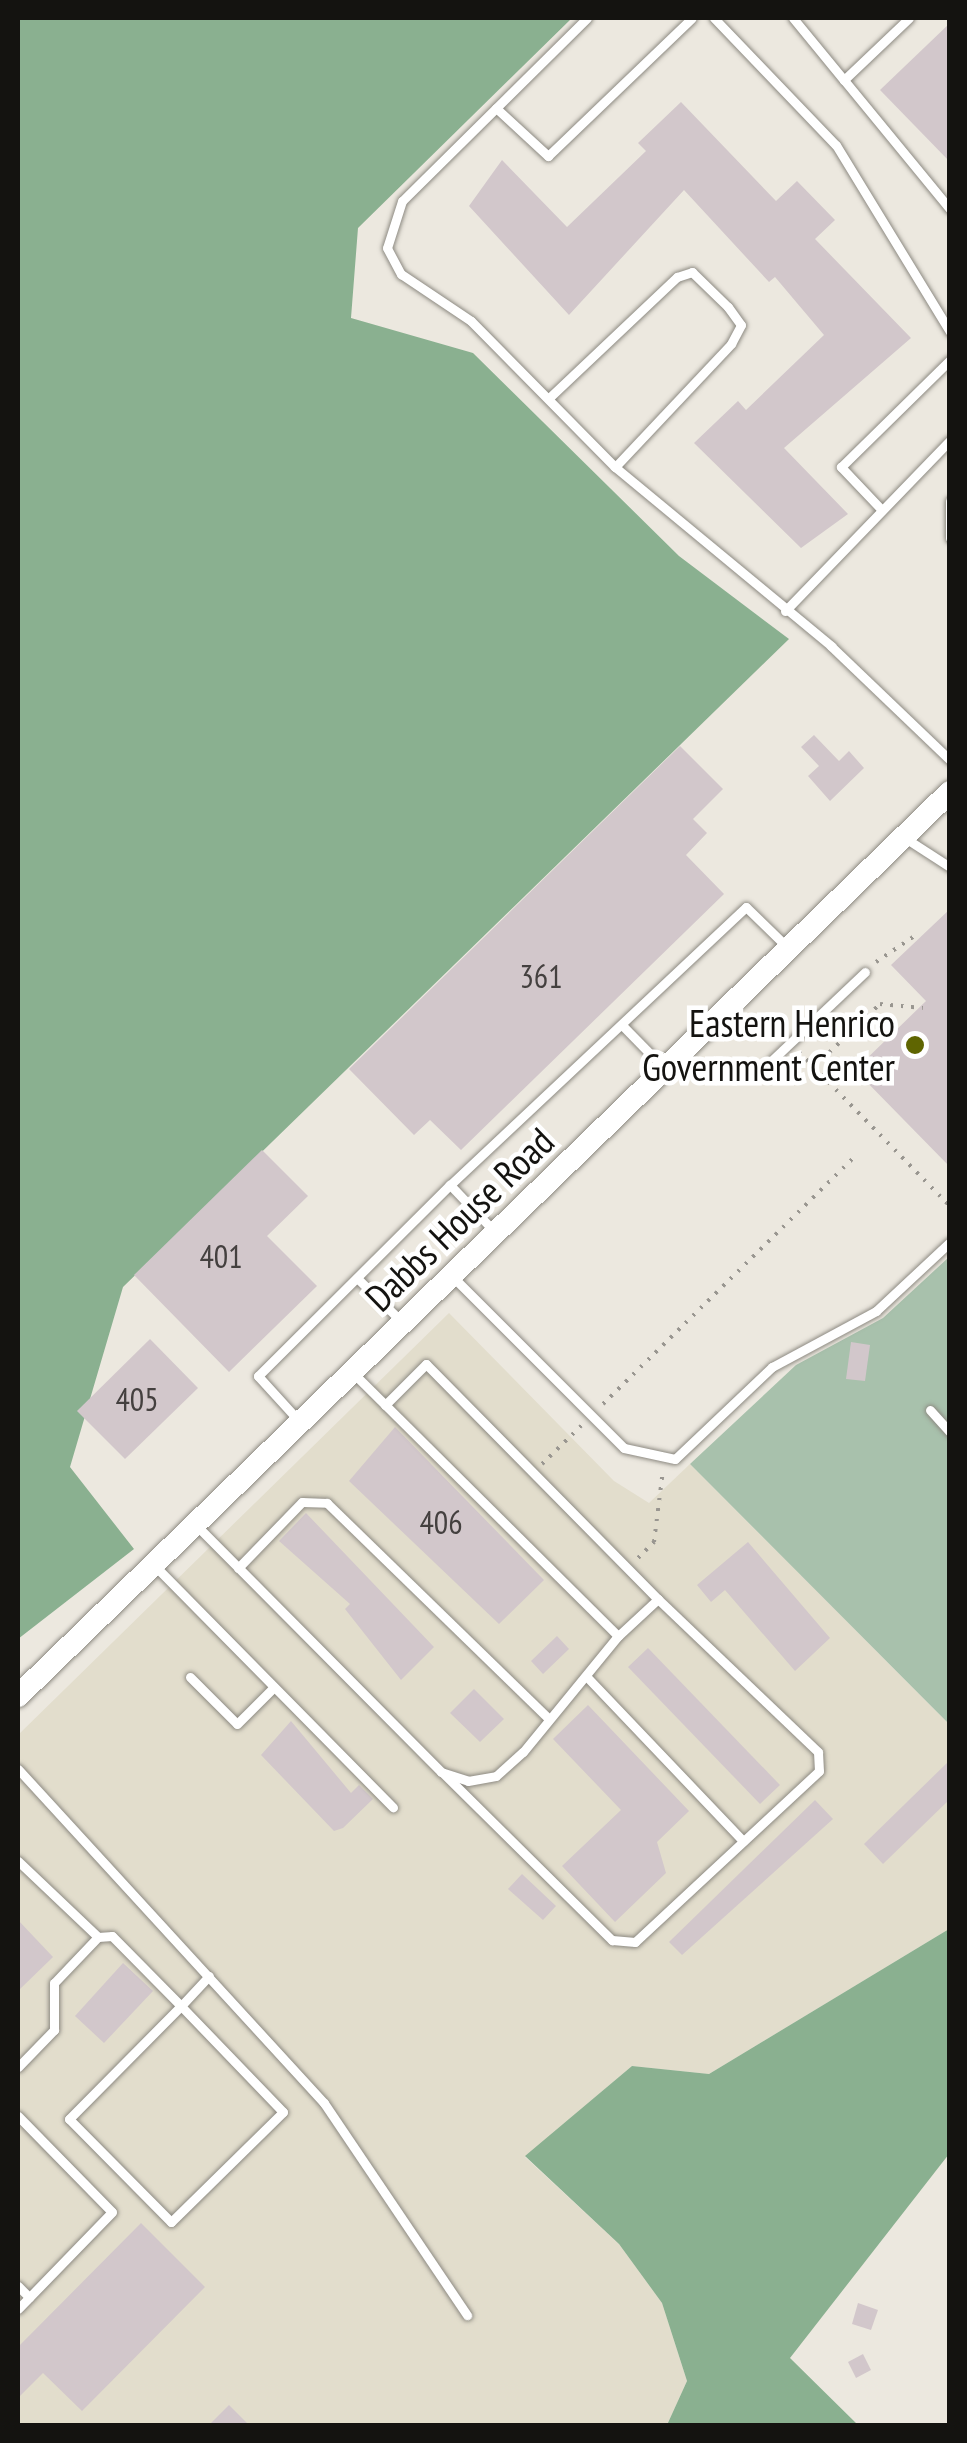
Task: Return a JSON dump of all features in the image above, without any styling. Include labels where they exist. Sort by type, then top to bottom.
[{"type":"street","name":"Dabbs House Road","points":[[18,1696],[950,792]]},
{"type":"lane","points":[[587,18],[402,201],[387,248],[401,274],[471,321],[615,467],[785,611],[950,760]]},
{"type":"lane","points":[[496,108],[548,156],[692,18]]},
{"type":"lane","points":[[714,18],[847,160],[950,332]]},
{"type":"lane","points":[[793,18],[950,209]]},
{"type":"lane","points":[[844,80],[909,18]]},
{"type":"lane","points":[[550,397],[677,277],[692,272],[728,306],[741,326],[732,344],[615,467]]},
{"type":"lane","points":[[880,508],[841,467],[950,360]]},
{"type":"lane","points":[[785,611],[880,508],[950,440]]},
{"type":"lane","points":[[950,501],[950,538]]},
{"type":"lane","points":[[903,837],[950,866]]},
{"type":"lane","points":[[300,1422],[258,1376],[450,1185],[746,907],[788,947]]},
{"type":"lane","points":[[767,1065],[865,972]]},
{"type":"lane","points":[[623,1026],[664,1068]]},
{"type":"lane","points":[[450,1185],[496,1232]]},
{"type":"lane","points":[[452,1276],[624,1448],[661,1460],[691,1451],[772,1367],[876,1311],[950,1242]]},
{"type":"lane","points":[[357,1278],[403,1323]]},
{"type":"lane","points":[[196,1525],[612,1940],[635,1942],[819,1771],[818,1752],[658,1599],[426,1364],[386,1405]]},
{"type":"lane","points":[[352,1372],[618,1636]]},
{"type":"lane","points":[[930,1410],[950,1432]]},
{"type":"lane","points":[[238,1568],[302,1502],[328,1503],[546,1717]]},
{"type":"lane","points":[[155,1566],[393,1807]]},
{"type":"lane","points":[[441,1772],[468,1781],[496,1776],[618,1636],[658,1599]]},
{"type":"lane","points":[[586,1676],[744,1841]]},
{"type":"lane","points":[[190,1677],[238,1724],[274,1687]]},
{"type":"lane","points":[[18,1771],[324,2103],[467,2315]]},
{"type":"lane","points":[[18,1860],[98,1937]]},
{"type":"lane","points":[[18,2067],[54,2030],[50,1995],[98,1937],[112,1936],[180,2006],[283,2112],[171,2222],[69,2119],[180,2006],[209,1976]]},
{"type":"lane","points":[[18,2116],[112,2212],[18,2309]]},
{"type":"lane","points":[[18,2286],[29,2297]]},
{"type":"path","points":[[865,972],[909,931],[916,935]]},
{"type":"path","points":[[814,1067],[880,1004],[924,1008]]},
{"type":"path","points":[[799,1052],[950,1206]]},
{"type":"path","points":[[533,1472],[856,1155]]},
{"type":"path","points":[[627,1568],[654,1542],[661,1460]]},
{"type":"shaded area","points":[[449,1313],[614,1481],[649,1503],[690,1464],[949,1724],[949,1929],[709,2074],[632,2066],[525,2157],[619,2244],[662,2303],[687,2381],[667,2425],[18,2426],[18,1735]]},
{"type":"green space","points":[[18,18],[572,18],[358,228],[351,318],[473,353],[679,556],[789,639],[123,1287],[70,1467],[134,1549],[18,1639]]},
{"type":"green space","points":[[949,1257],[949,1724],[690,1464],[796,1365],[883,1318]]},
{"type":"green space","points":[[949,1929],[949,2154],[790,2358],[858,2425],[667,2425],[687,2381],[662,2303],[619,2244],[525,2156],[632,2066],[709,2074]]},
{"type":"building","points":[[950,23],[950,162],[880,90]]},
{"type":"building","points":[[681,102],[776,201],[797,181],[835,220],[815,239],[911,338],[784,448],[848,514],[801,548],[694,443],[738,401],[746,410],[824,335],[775,277],[769,282],[684,190],[569,315],[469,206],[502,160],[567,227],[646,151],[638,143]]},
{"type":"building","points":[[814,735],[839,761],[849,751],[864,768],[830,801],[808,776],[819,766],[801,747]]},
{"type":"building","points":[[680,746],[723,789],[693,819],[707,833],[686,855],[724,894],[461,1150],[430,1120],[414,1135],[349,1069]]},
{"type":"building","name":"Eastern Henrico Government Center","points":[[950,909],[950,1167],[855,1070],[926,1001],[891,965]]},
{"type":"building","points":[[262,1150],[308,1196],[267,1236],[317,1286],[229,1372],[134,1275]]},
{"type":"building","points":[[150,1339],[198,1388],[125,1459],[77,1411]]},
{"type":"building","points":[[851,1342],[870,1345],[865,1381],[846,1379]]},
{"type":"building","points":[[395,1427],[544,1580],[499,1624],[349,1481]]},
{"type":"building","points":[[306,1513],[434,1647],[401,1680],[345,1609],[350,1604],[279,1541]]},
{"type":"building","points":[[748,1542],[830,1638],[795,1671],[725,1590],[711,1602],[697,1585]]},
{"type":"building","points":[[557,1636],[569,1649],[543,1674],[531,1661]]},
{"type":"building","points":[[648,1648],[780,1785],[760,1804],[628,1667]]},
{"type":"building","points":[[474,1689],[504,1719],[480,1742],[450,1713]]},
{"type":"building","points":[[588,1705],[689,1811],[657,1842],[666,1873],[615,1922],[562,1866],[621,1810],[553,1739]]},
{"type":"building","points":[[291,1721],[351,1793],[359,1785],[373,1799],[343,1828],[334,1831],[261,1755]]},
{"type":"building","points":[[950,1760],[950,1799],[883,1864],[864,1844]]},
{"type":"building","points":[[815,1800],[833,1819],[682,1955],[669,1942]]},
{"type":"building","points":[[522,1874],[556,1906],[543,1920],[508,1889]]},
{"type":"building","points":[[18,1920],[53,1957],[18,1991]]},
{"type":"building","points":[[123,1963],[153,1991],[104,2043],[75,2016]]},
{"type":"building","points":[[141,2223],[205,2287],[82,2411],[43,2373],[18,2398],[18,2347]]},
{"type":"building","points":[[858,2303],[878,2310],[871,2330],[852,2324]]},
{"type":"building","points":[[863,2354],[871,2370],[856,2378],[848,2362]]},
{"type":"building","points":[[229,2405],[250,2426],[208,2426]]},
{"type":"place","name":"Eastern Henrico Government Center","points":[[915,1045]]}]
